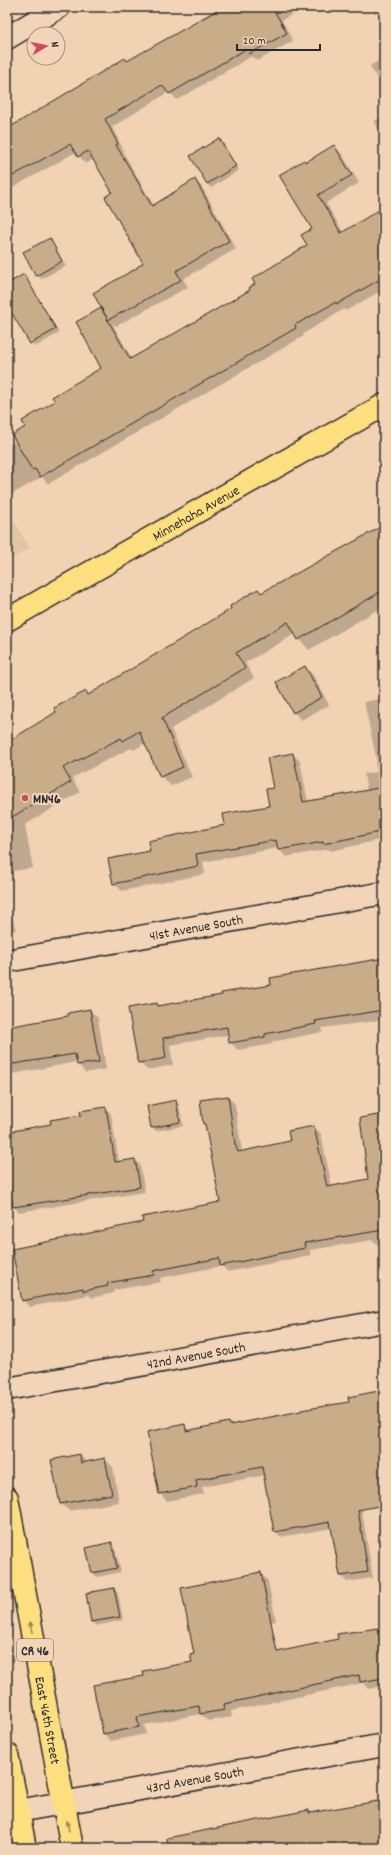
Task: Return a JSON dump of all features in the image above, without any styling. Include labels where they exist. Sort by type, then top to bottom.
[{"type":"main road","name":"Minnehaha Avenue","points":[[7,620],[384,405]]},
{"type":"main road","name":"East 46th Street","points":[[7,1498],[72,1848]]},
{"type":"main road","points":[[7,1754],[12,1812],[25,1848]]},
{"type":"street","points":[[7,38],[59,7]]},
{"type":"street","name":"41st Avenue South","points":[[7,962],[384,893]]},
{"type":"street","name":"42nd Avenue South","points":[[7,1388],[384,1321]]},
{"type":"street","name":"43rd Avenue South","points":[[12,1812],[384,1745]]},
{"type":"shaded area","points":[[7,510],[30,548],[7,562]]},
{"type":"building","points":[[223,7],[272,7],[287,33],[249,54],[246,49],[169,94],[162,85],[105,119],[118,144],[116,145],[152,206],[195,179],[229,241],[176,271],[181,280],[108,320],[93,293],[137,268],[143,263],[105,197],[112,192],[88,151],[78,157],[70,144],[7,179],[7,129],[125,58],[127,61]]},
{"type":"building","points":[[219,138],[236,166],[207,184],[190,156]]},
{"type":"building","points":[[334,145],[352,175],[318,195],[341,233],[384,207],[384,277],[337,304],[336,302],[295,325],[296,328],[40,477],[35,469],[32,470],[12,435],[25,427],[22,421],[55,401],[52,397],[101,368],[76,322],[101,308],[130,359],[250,290],[249,288],[255,284],[252,279],[307,245],[301,235],[312,229],[279,175],[304,160],[306,162]]},
{"type":"building","points":[[50,238],[62,261],[36,276],[23,252]]},
{"type":"building","points":[[24,274],[56,329],[30,344],[7,305],[7,284]]},
{"type":"building","points":[[384,525],[384,590],[298,640],[288,622],[236,653],[245,668],[162,718],[183,767],[160,777],[139,731],[123,741],[121,738],[63,768],[71,782],[7,820],[7,742],[56,712],[54,708],[86,691],[88,695],[231,609],[230,606],[258,589],[261,593]]},
{"type":"building","points":[[305,666],[322,697],[293,713],[276,682]]},
{"type":"building","points":[[293,753],[303,802],[384,787],[384,831],[323,844],[323,842],[278,850],[276,840],[196,854],[198,866],[113,884],[108,859],[150,851],[148,841],[225,825],[223,814],[269,806],[266,789],[273,788],[267,758]]},
{"type":"building","points":[[384,958],[384,1010],[315,1021],[316,1024],[265,1034],[265,1037],[229,1043],[227,1027],[163,1038],[166,1058],[138,1063],[128,1008],[157,1003],[157,1006],[222,995],[221,993],[271,985],[270,978]]},
{"type":"building","points":[[90,1009],[99,1062],[77,1065],[75,1054],[7,1065],[7,1027],[68,1016],[68,1013]]},
{"type":"building","points":[[228,1096],[235,1144],[238,1152],[290,1141],[288,1131],[314,1126],[327,1187],[368,1179],[360,1118],[384,1114],[384,1230],[304,1243],[305,1248],[220,1266],[219,1258],[153,1271],[154,1275],[107,1283],[108,1286],[83,1291],[83,1288],[22,1301],[12,1249],[143,1222],[142,1217],[220,1202],[205,1124],[203,1124],[200,1100]]},
{"type":"building","points":[[176,1100],[180,1122],[151,1128],[147,1106]]},
{"type":"building","points":[[106,1107],[115,1162],[135,1159],[140,1187],[13,1207],[7,1169],[7,1132],[51,1124],[50,1120],[81,1115],[80,1111]]},
{"type":"building","points":[[384,1390],[384,1505],[358,1510],[368,1572],[340,1576],[330,1522],[274,1532],[262,1467],[196,1480],[197,1487],[159,1494],[147,1432],[185,1424],[186,1431],[229,1422],[230,1425],[301,1410],[349,1402],[348,1397]]},
{"type":"building","points":[[80,1454],[81,1463],[105,1458],[112,1494],[60,1504],[51,1460]]},
{"type":"building","points":[[112,1542],[117,1568],[92,1573],[86,1548]]},
{"type":"building","points":[[261,1572],[277,1652],[338,1639],[337,1634],[378,1628],[384,1666],[384,1678],[360,1682],[359,1675],[224,1704],[225,1710],[200,1714],[199,1706],[137,1717],[139,1727],[103,1734],[93,1685],[144,1676],[143,1671],[192,1662],[190,1655],[194,1654],[181,1588]]},
{"type":"building","points":[[114,1588],[120,1617],[91,1622],[86,1593]]},
{"type":"building","points":[[384,1800],[384,1848],[168,1848],[167,1838],[309,1810],[309,1813]]},
{"type":"place","name":"MN46","points":[[25,798]]}]
